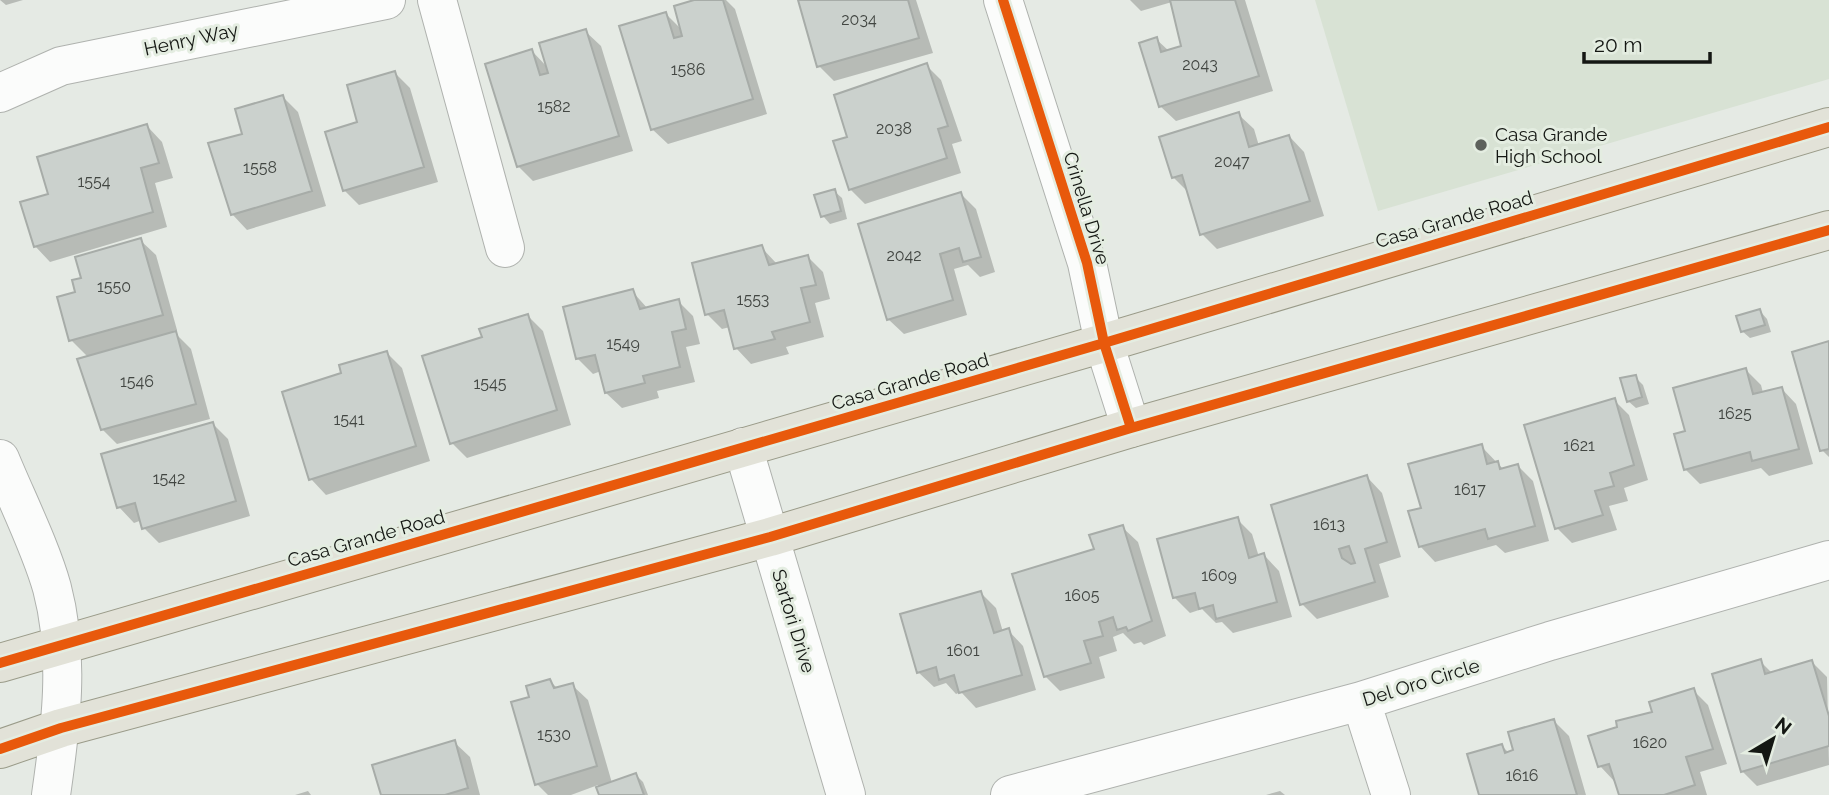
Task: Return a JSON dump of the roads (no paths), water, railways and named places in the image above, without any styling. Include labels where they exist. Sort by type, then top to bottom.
[{"type":"main road","name":"Casa Grande Road","points":[[0,663],[1104,343],[1829,127]]},
{"type":"main road","points":[[0,749],[61,728],[770,537],[1132,428],[1829,230]]},
{"type":"street","name":"Henry Way","points":[[0,93],[61,66],[386,0]]},
{"type":"street","points":[[437,0],[505,248]]},
{"type":"street","name":"Crinella Drive","points":[[1003,0],[1087,263],[1104,343],[1132,428]]},
{"type":"street","name":"Sartori Drive","points":[[743,447],[846,795]]},
{"type":"street","points":[[0,459],[51,586],[62,644],[61,728],[51,795]]},
{"type":"street","name":"Del Oro Circle","points":[[1010,795],[1361,701],[1829,560]]},
{"type":"street","points":[[1361,701],[1391,795]]},
{"type":"place","name":"Casa Grande High School","points":[[1481,145]]}]
